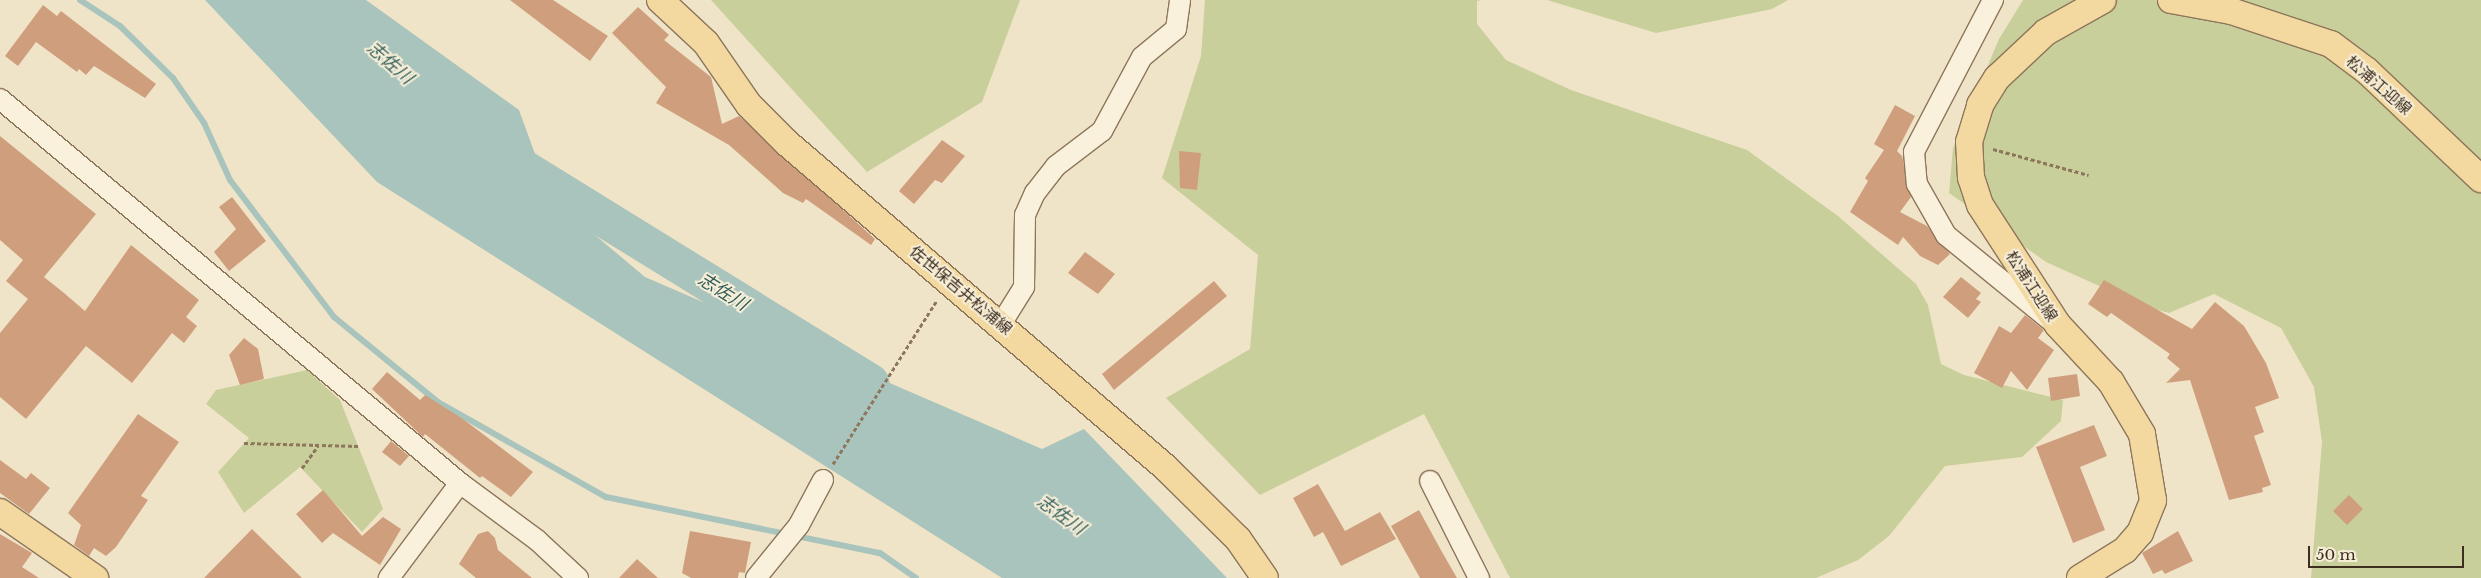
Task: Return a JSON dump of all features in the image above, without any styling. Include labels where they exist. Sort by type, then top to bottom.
[{"type":"main road","name":"佐世保吉井松浦線","points":[[660,0],[706,43],[749,105],[787,143],[1166,468],[1238,539],[1265,578]]},
{"type":"main road","name":"松浦江迎線","points":[[2080,578],[2125,550],[2140,533],[2153,500],[2142,434],[2111,382],[2058,325],[1980,205],[1971,178],[1969,142],[1980,105],[1997,78],[2046,32],[2103,0]]},
{"type":"main road","name":"松浦江迎線","points":[[2171,0],[2231,12],[2331,44],[2366,71],[2481,179]]},
{"type":"main road","points":[[0,512],[95,578]]},
{"type":"street","points":[[1000,324],[1024,287],[1025,215],[1035,193],[1056,166],[1102,131],[1142,57],[1176,29],[1180,0]]},
{"type":"street","points":[[1993,0],[1914,152],[1917,184],[1946,235],[2058,325]]},
{"type":"street","points":[[0,99],[460,483],[537,540],[578,578]]},
{"type":"street","points":[[756,578],[799,525],[823,480]]},
{"type":"street","points":[[1430,481],[1479,578]]},
{"type":"street","points":[[389,578],[460,483]]},
{"type":"path","points":[[1969,142],[2089,175]]},
{"type":"path","points":[[823,480],[950,281]]},
{"type":"path","points":[[244,443],[358,446]]},
{"type":"path","points":[[302,468],[318,445]]},
{"type":"green space","points":[[711,0],[1020,0],[982,102],[867,172]]},
{"type":"green space","points":[[1205,0],[1482,0],[1477,1],[1477,24],[1506,60],[1571,90],[1747,150],[1838,216],[1916,284],[1928,305],[1941,364],[1964,375],[2063,400],[2061,421],[2022,457],[1945,466],[1889,536],[1858,560],[1816,578],[1510,578],[1424,414],[1260,495],[1166,398],[1250,349],[1258,255],[1162,178],[1201,56]]},
{"type":"green space","points":[[1547,0],[1788,0],[1772,9],[1656,33]]},
{"type":"green space","points":[[2023,0],[2481,0],[2481,578],[2311,578],[2322,442],[2314,387],[2281,328],[2214,294],[2169,313],[2144,306],[2046,262],[1949,193],[1953,148],[1999,39]]},
{"type":"green space","points":[[307,370],[340,400],[383,509],[362,532],[300,467],[244,513],[218,472],[249,438],[206,404],[216,390]]},
{"type":"water","points":[[205,0],[366,0],[519,110],[551,198],[645,277],[1042,449],[1084,429],[1227,578],[1002,578],[377,182]]},
{"type":"building","points":[[510,0],[553,0],[608,36],[590,61]]},
{"type":"building","points":[[43,5],[57,16],[61,11],[156,84],[145,98],[94,66],[86,75],[79,69],[77,72],[36,42],[18,66],[5,56]]},
{"type":"building","points":[[638,7],[669,35],[664,40],[711,77],[722,124],[739,116],[875,239],[871,245],[806,199],[803,203],[783,193],[729,145],[656,103],[666,87],[612,33]]},
{"type":"building","points":[[1895,105],[1915,116],[1897,151],[1902,156],[1911,197],[1900,212],[1927,226],[1950,254],[1938,265],[1920,256],[1903,237],[1898,245],[1850,212],[1868,181],[1865,178],[1884,150],[1874,144]]},
{"type":"building","points":[[0,136],[96,214],[44,277],[85,311],[131,245],[199,300],[186,317],[197,326],[184,343],[172,333],[132,383],[86,346],[26,419],[0,397],[0,333],[28,299],[6,281],[23,260],[0,240]]},
{"type":"building","points":[[942,140],[965,156],[942,183],[935,180],[914,204],[899,191]]},
{"type":"building","points":[[1179,151],[1201,153],[1197,190],[1180,188]]},
{"type":"building","points":[[232,197],[266,241],[229,271],[214,252],[236,229],[219,207]]},
{"type":"building","points":[[1085,252],[1115,274],[1098,294],[1068,273]]},
{"type":"building","points":[[1961,277],[1981,293],[1976,299],[1981,302],[1968,318],[1943,297]]},
{"type":"building","points":[[2104,280],[2192,329],[2215,302],[2244,326],[2266,363],[2279,398],[2255,407],[2264,432],[2254,436],[2271,485],[2262,488],[2263,492],[2229,500],[2190,380],[2166,383],[2180,369],[2167,358],[2170,354],[2111,313],[2107,317],[2088,304]]},
{"type":"building","points":[[1214,281],[1227,296],[1114,390],[1102,374]]},
{"type":"building","points":[[2025,315],[2044,330],[2038,338],[2054,350],[2027,390],[2011,371],[2002,388],[1974,373],[1999,326],[2011,333]]},
{"type":"building","points":[[244,338],[258,349],[264,379],[240,385],[229,355]]},
{"type":"building","points":[[387,372],[420,400],[425,395],[463,419],[533,472],[511,497],[482,476],[480,478],[425,434],[423,437],[372,389]]},
{"type":"building","points":[[2077,374],[2080,396],[2051,401],[2048,378]]},
{"type":"building","points":[[138,414],[179,442],[141,496],[148,500],[116,547],[106,556],[94,548],[89,556],[74,545],[81,525],[68,513]]},
{"type":"building","points":[[2094,425],[2107,456],[2080,467],[2105,530],[2073,543],[2036,447]]},
{"type":"building","points":[[391,441],[409,456],[400,466],[382,452]]},
{"type":"building","points":[[0,460],[26,479],[31,473],[50,488],[29,514],[0,493]]},
{"type":"building","points":[[1318,484],[1345,531],[1380,512],[1396,539],[1341,566],[1323,532],[1314,537],[1293,498]]},
{"type":"building","points":[[323,490],[362,536],[383,517],[401,529],[380,565],[333,533],[322,543],[296,514]]},
{"type":"building","points":[[2349,495],[2363,509],[2347,525],[2333,511]]},
{"type":"building","points":[[1419,510],[1457,578],[1420,578],[1391,526]]},
{"type":"building","points":[[252,529],[302,578],[204,578]]},
{"type":"building","points":[[488,531],[495,538],[498,550],[532,578],[476,578],[459,564],[478,534]]},
{"type":"building","points":[[690,531],[751,542],[745,573],[739,572],[738,578],[691,578],[682,573]]},
{"type":"building","points":[[2178,531],[2193,561],[2165,574],[2162,570],[2153,574],[2142,553]]},
{"type":"building","points":[[0,534],[32,553],[22,567],[39,578],[0,578]]},
{"type":"building","points":[[637,559],[658,578],[619,578]]},
{"type":"waterway","points":[[80,0],[120,26],[173,78],[204,123],[230,180],[334,317],[438,402],[606,497],[880,553],[916,578]]},
{"type":"waterway","name":"志佐川","points":[[503,156],[871,383]]}]
